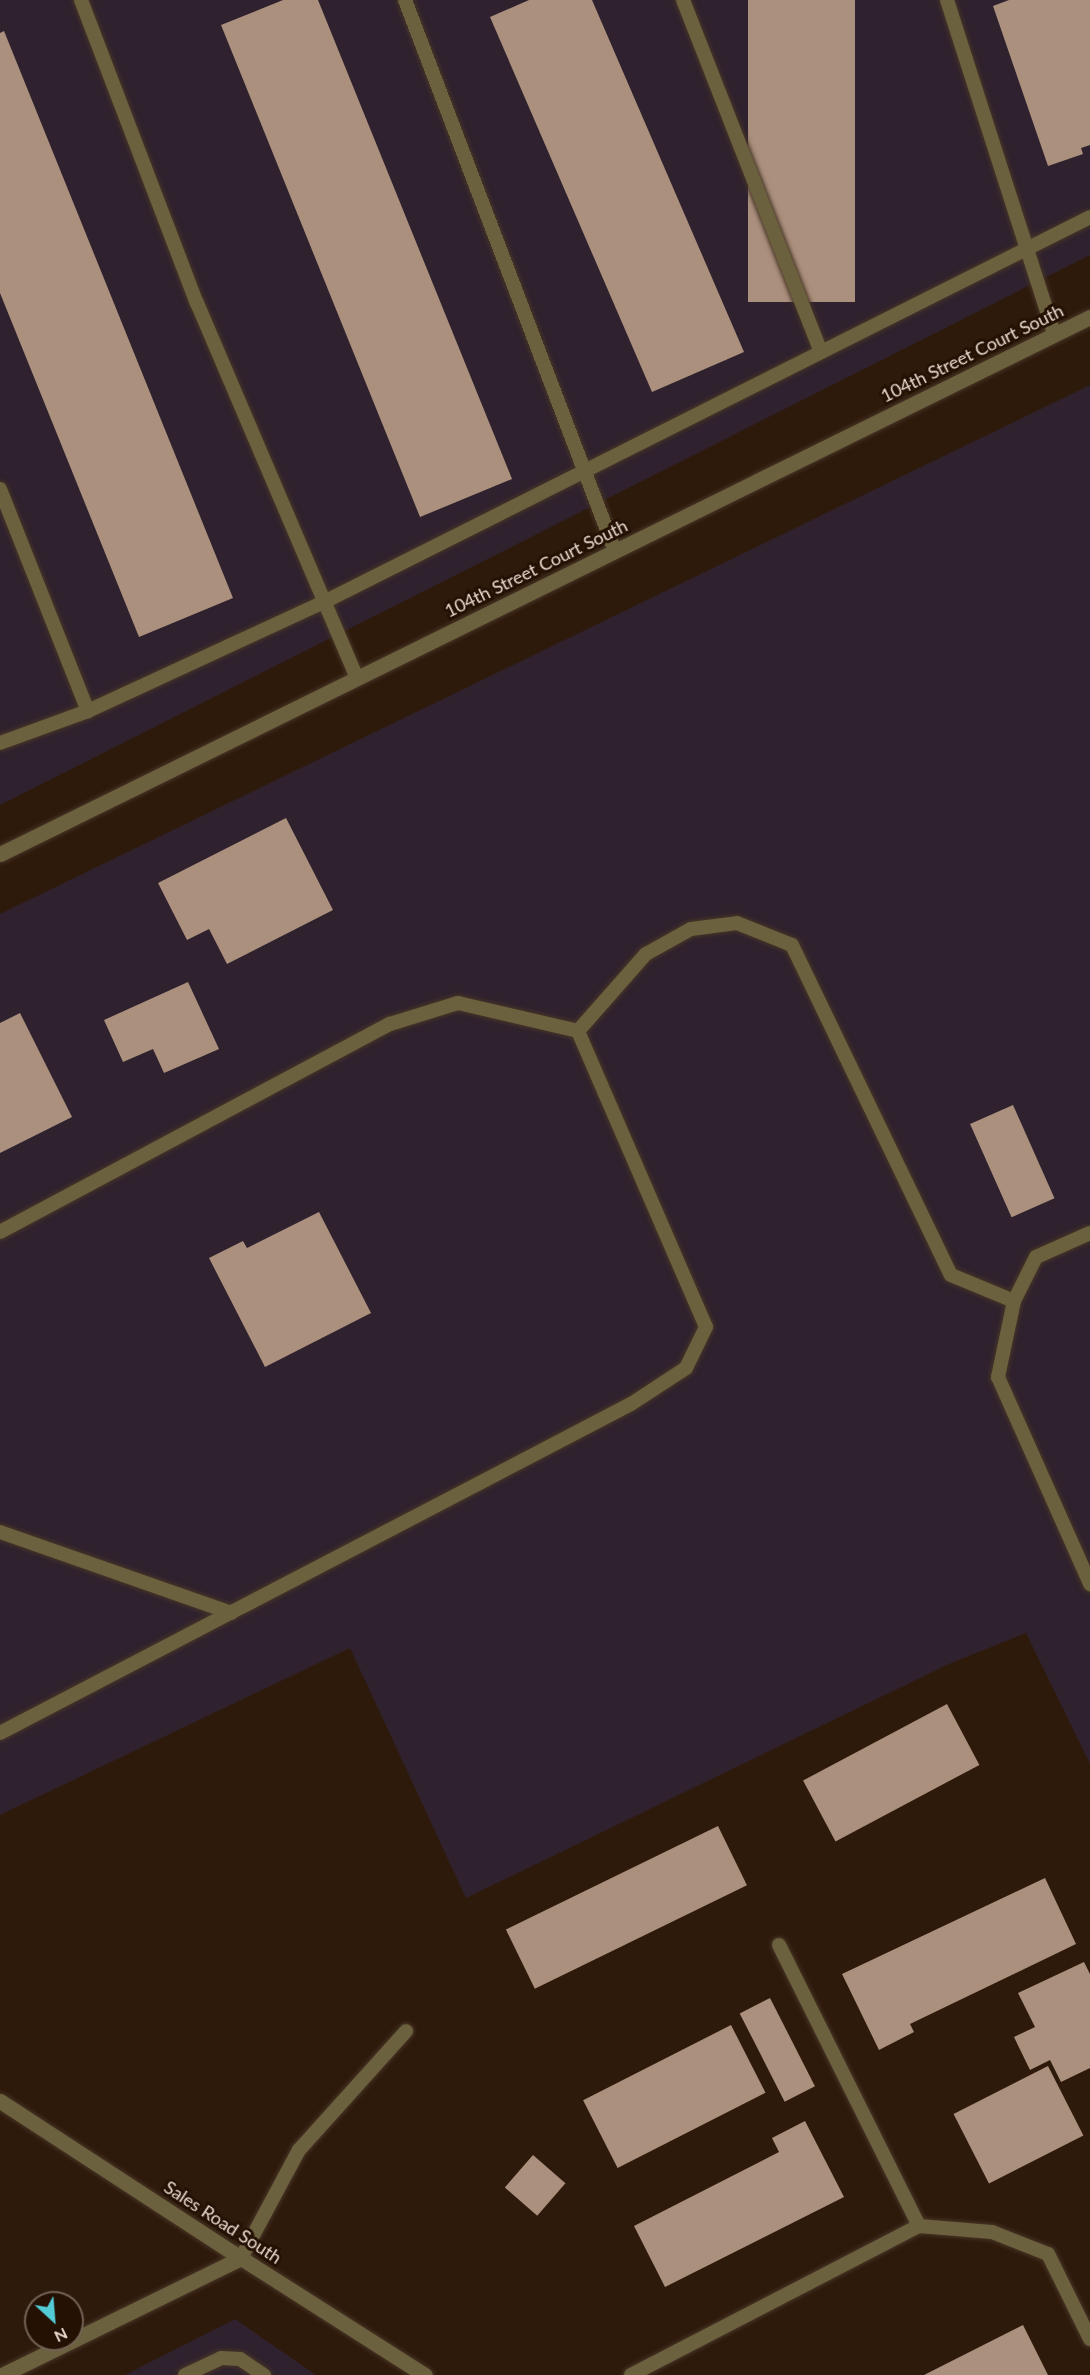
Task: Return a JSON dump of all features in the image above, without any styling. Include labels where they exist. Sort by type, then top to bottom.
[{"type":"street","name":"104th Street Court South","points":[[0,854],[1090,317]]},
{"type":"street","name":"Sales Road South","points":[[0,2100],[425,2375]]},
{"type":"street","points":[[2,2375],[241,2258]]},
{"type":"lane","points":[[81,0],[197,303],[357,678]]},
{"type":"lane","points":[[405,0],[615,551]]},
{"type":"lane","points":[[683,0],[820,350]]},
{"type":"lane","points":[[947,0],[1054,334]]},
{"type":"lane","points":[[0,743],[88,711],[324,602],[1026,245],[1090,217]]},
{"type":"lane","points":[[0,489],[88,711]]},
{"type":"lane","points":[[578,1031],[646,954],[691,929],[737,922],[792,945],[951,1275],[1014,1301]]},
{"type":"lane","points":[[0,1232],[390,1024],[458,1003],[578,1031]]},
{"type":"lane","points":[[0,1733],[631,1404],[686,1368],[706,1327],[578,1031]]},
{"type":"lane","points":[[1090,1233],[1036,1257],[1014,1301],[998,1377],[1090,1584]]},
{"type":"lane","points":[[0,1532],[231,1613]]},
{"type":"lane","points":[[779,1945],[919,2226]]},
{"type":"lane","points":[[241,2258],[299,2150],[406,2031]]},
{"type":"lane","points":[[631,2375],[919,2226],[992,2232],[1048,2254],[1090,2339]]},
{"type":"lane","points":[[185,2375],[221,2358],[240,2359],[264,2375]]},
{"type":"shaded area","points":[[0,0],[1090,0],[1090,255],[0,805]]},
{"type":"shaded area","points":[[1090,385],[1090,1764],[1026,1633],[949,1664],[466,1898],[350,1648],[0,1815],[0,914]]},
{"type":"shaded area","points":[[235,2319],[316,2375],[125,2375]]},
{"type":"building","points":[[283,0],[318,0],[512,479],[420,517],[221,25]]},
{"type":"building","points":[[529,0],[592,0],[744,352],[652,392],[490,17]]},
{"type":"building","points":[[748,0],[855,0],[855,302],[748,302]]},
{"type":"building","points":[[1009,0],[1090,0],[1090,145],[1081,148],[1083,154],[1048,166],[993,6]]},
{"type":"building","points":[[4,31],[233,598],[139,637],[0,293],[0,33]]},
{"type":"building","points":[[286,818],[333,910],[227,964],[209,929],[187,940],[158,883]]},
{"type":"building","points":[[188,982],[219,1049],[164,1073],[153,1049],[123,1062],[104,1020]]},
{"type":"building","points":[[20,1013],[72,1117],[0,1153],[0,1023]]},
{"type":"building","points":[[1013,1105],[1054,1198],[1012,1217],[970,1124]]},
{"type":"building","points":[[319,1212],[371,1313],[265,1367],[209,1258],[243,1241],[247,1248]]},
{"type":"building","points":[[947,1704],[979,1765],[835,1841],[803,1781]]},
{"type":"building","points":[[718,1826],[747,1885],[535,1989],[506,1929]]},
{"type":"building","points":[[1045,1878],[1076,1944],[910,2024],[914,2032],[879,2050],[842,1974]]},
{"type":"building","points":[[1084,1962],[1090,1974],[1090,2068],[1061,2082],[1050,2060],[1030,2070],[1014,2037],[1035,2027],[1018,1993]]},
{"type":"building","points":[[770,1998],[815,2086],[785,2102],[740,2013]]},
{"type":"building","points":[[731,2025],[766,2093],[618,2168],[583,2100]]},
{"type":"building","points":[[1048,2066],[1083,2135],[989,2184],[954,2114]]},
{"type":"building","points":[[805,2121],[844,2197],[665,2287],[634,2226],[779,2152],[772,2138]]},
{"type":"building","points":[[533,2155],[565,2183],[537,2216],[505,2187]]},
{"type":"building","points":[[1023,2325],[1048,2375],[924,2375]]}]
